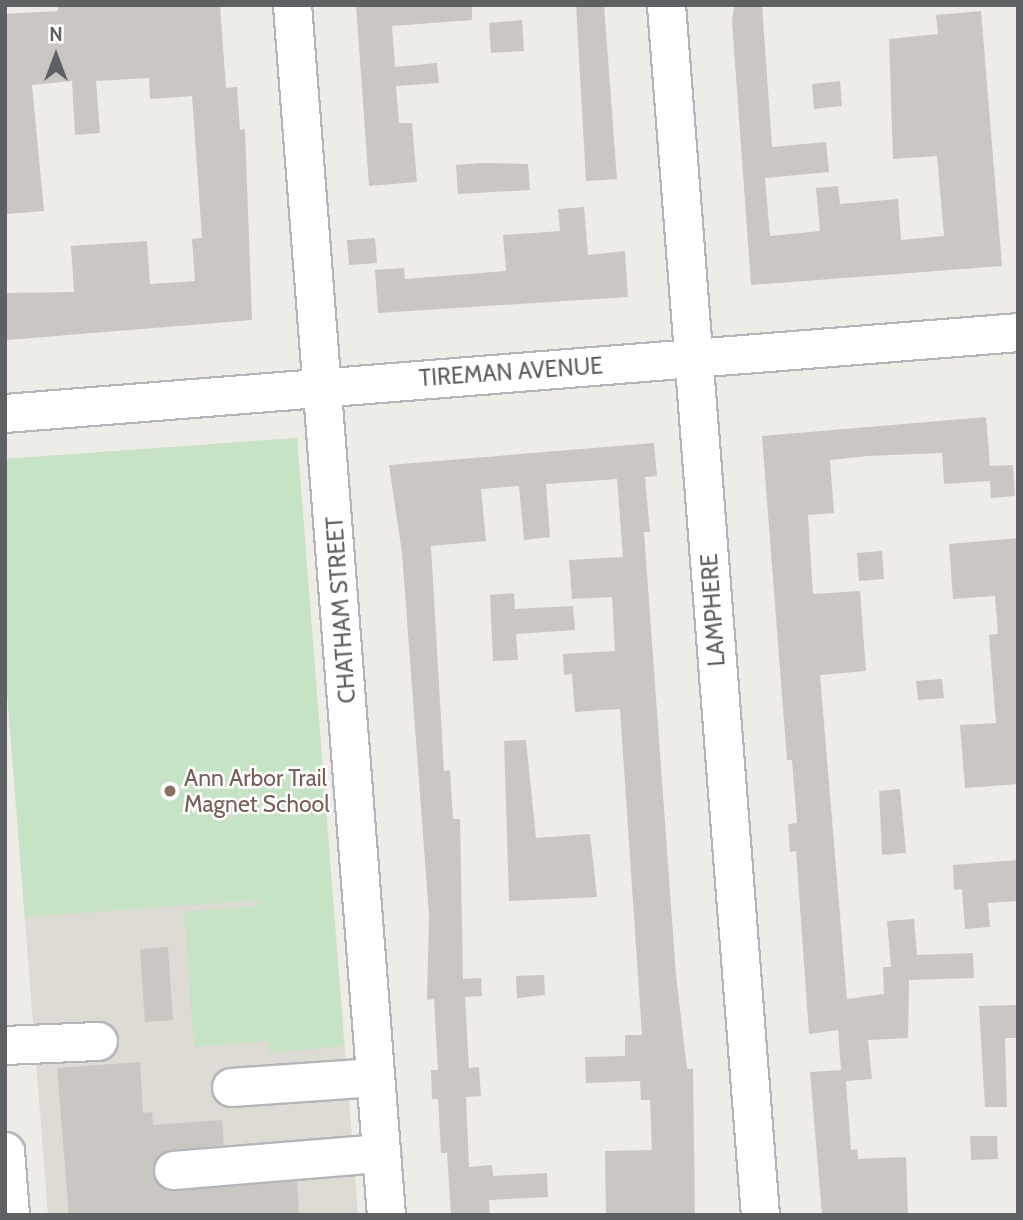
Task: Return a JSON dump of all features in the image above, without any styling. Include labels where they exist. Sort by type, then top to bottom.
[{"type":"street","name":"CHATHAM STREET","points":[[292,5],[386,1215]]},
{"type":"street","name":"LAMPHERE","points":[[666,5],[760,1215]]},
{"type":"street","name":"TIREMAN AVENUE","points":[[5,413],[323,384],[694,360],[1018,332]]},
{"type":"street","points":[[5,1045],[98,1041]]},
{"type":"street","points":[[231,1087],[375,1077]]},
{"type":"street","points":[[5,1151],[10,1215]]},
{"type":"street","points":[[173,1170],[381,1153]]},
{"type":"shaded area","name":"Ann Arbor Trail Magnet School","points":[[297,438],[358,1215],[48,1215],[5,666],[5,459]]},
{"type":"green space","name":"Ann Arbor Trail Magnet School","points":[[297,438],[344,1046],[269,1053],[268,1041],[194,1047],[184,912],[257,906],[258,911],[258,900],[25,917],[5,666],[5,459]]},
{"type":"building","points":[[57,5],[220,5],[226,88],[237,87],[240,130],[245,129],[252,320],[7,340],[5,293],[74,292],[71,246],[147,241],[150,284],[195,281],[192,239],[202,238],[192,96],[150,99],[149,78],[96,81],[100,133],[75,135],[72,81],[32,85],[44,211],[7,214],[5,14],[58,11]]},
{"type":"building","points":[[356,5],[472,5],[472,20],[392,26],[395,67],[437,63],[439,83],[396,86],[399,123],[412,123],[417,182],[369,186]]},
{"type":"building","points":[[576,5],[604,5],[617,179],[586,181]]},
{"type":"building","points":[[762,5],[772,147],[826,142],[829,172],[765,178],[770,236],[820,231],[816,188],[838,186],[840,204],[898,199],[901,240],[944,236],[937,156],[893,159],[889,39],[938,34],[936,15],[981,11],[1002,266],[751,285],[732,21],[734,7]]},
{"type":"building","points":[[522,20],[524,51],[491,53],[489,23]]},
{"type":"building","points":[[840,81],[842,106],[814,109],[812,84]]},
{"type":"building","points":[[528,164],[530,190],[458,194],[456,165]]},
{"type":"building","points":[[584,207],[588,255],[625,251],[628,297],[378,313],[375,270],[404,268],[405,279],[506,271],[503,235],[560,231],[558,209]]},
{"type":"building","points":[[375,238],[377,263],[349,265],[347,240]]},
{"type":"building","points":[[986,417],[990,466],[1013,465],[1015,496],[991,498],[990,481],[944,484],[942,453],[868,456],[830,460],[834,513],[808,515],[813,594],[860,591],[866,671],[820,675],[847,999],[884,994],[883,967],[891,967],[887,921],[914,919],[917,955],[973,953],[974,978],[909,980],[908,1038],[868,1040],[872,1079],[846,1081],[851,1150],[857,1149],[858,1159],[906,1157],[908,1215],[822,1215],[810,1072],[841,1070],[838,1030],[809,1034],[796,851],[790,852],[788,824],[797,823],[792,760],[787,760],[762,436]]},
{"type":"building","points":[[654,443],[657,476],[645,477],[650,532],[644,532],[676,975],[687,1069],[693,1069],[695,1215],[606,1214],[605,1151],[652,1150],[650,1100],[641,1100],[640,1081],[586,1083],[585,1057],[625,1056],[625,1035],[642,1035],[620,709],[575,712],[572,674],[564,675],[563,654],[615,651],[612,597],[572,599],[569,560],[623,557],[617,479],[546,484],[550,537],[524,540],[519,486],[481,489],[486,541],[431,546],[444,771],[450,770],[453,819],[460,819],[463,979],[481,978],[482,996],[465,997],[469,1068],[479,1067],[481,1096],[466,1097],[469,1167],[492,1165],[493,1176],[547,1173],[548,1197],[489,1200],[490,1215],[451,1215],[447,1153],[441,1153],[438,1099],[432,1099],[431,1070],[438,1070],[434,999],[427,1000],[429,915],[402,553],[389,465]]},
{"type":"building","points":[[1018,538],[1018,784],[965,788],[960,725],[996,723],[989,635],[998,634],[995,596],[953,599],[949,544]]},
{"type":"building","points":[[882,551],[884,579],[859,581],[857,553]]},
{"type":"building","points":[[514,593],[515,609],[573,606],[575,630],[516,634],[518,660],[493,661],[490,595]]},
{"type":"building","points":[[942,679],[944,698],[918,700],[916,681]]},
{"type":"building","points":[[526,740],[536,838],[590,834],[597,897],[509,901],[504,741]]},
{"type":"building","points":[[900,789],[906,853],[882,855],[879,791]]},
{"type":"building","points":[[1018,860],[1018,901],[988,903],[990,927],[965,929],[962,889],[954,890],[953,865]]},
{"type":"building","points":[[168,947],[173,1020],[145,1022],[140,949]]},
{"type":"building","points":[[544,975],[545,995],[517,998],[516,976]]},
{"type":"building","points":[[1018,1005],[1018,1038],[1005,1038],[1007,1107],[985,1107],[979,1006]]},
{"type":"building","points":[[140,1062],[143,1113],[152,1112],[153,1125],[222,1120],[224,1145],[162,1152],[154,1162],[156,1182],[175,1191],[297,1181],[299,1215],[69,1215],[57,1068]]},
{"type":"building","points":[[970,1136],[997,1136],[998,1159],[971,1160]]},
{"type":"place","name":"Ann Arbor Trail Magnet School","points":[[170,791]]}]
